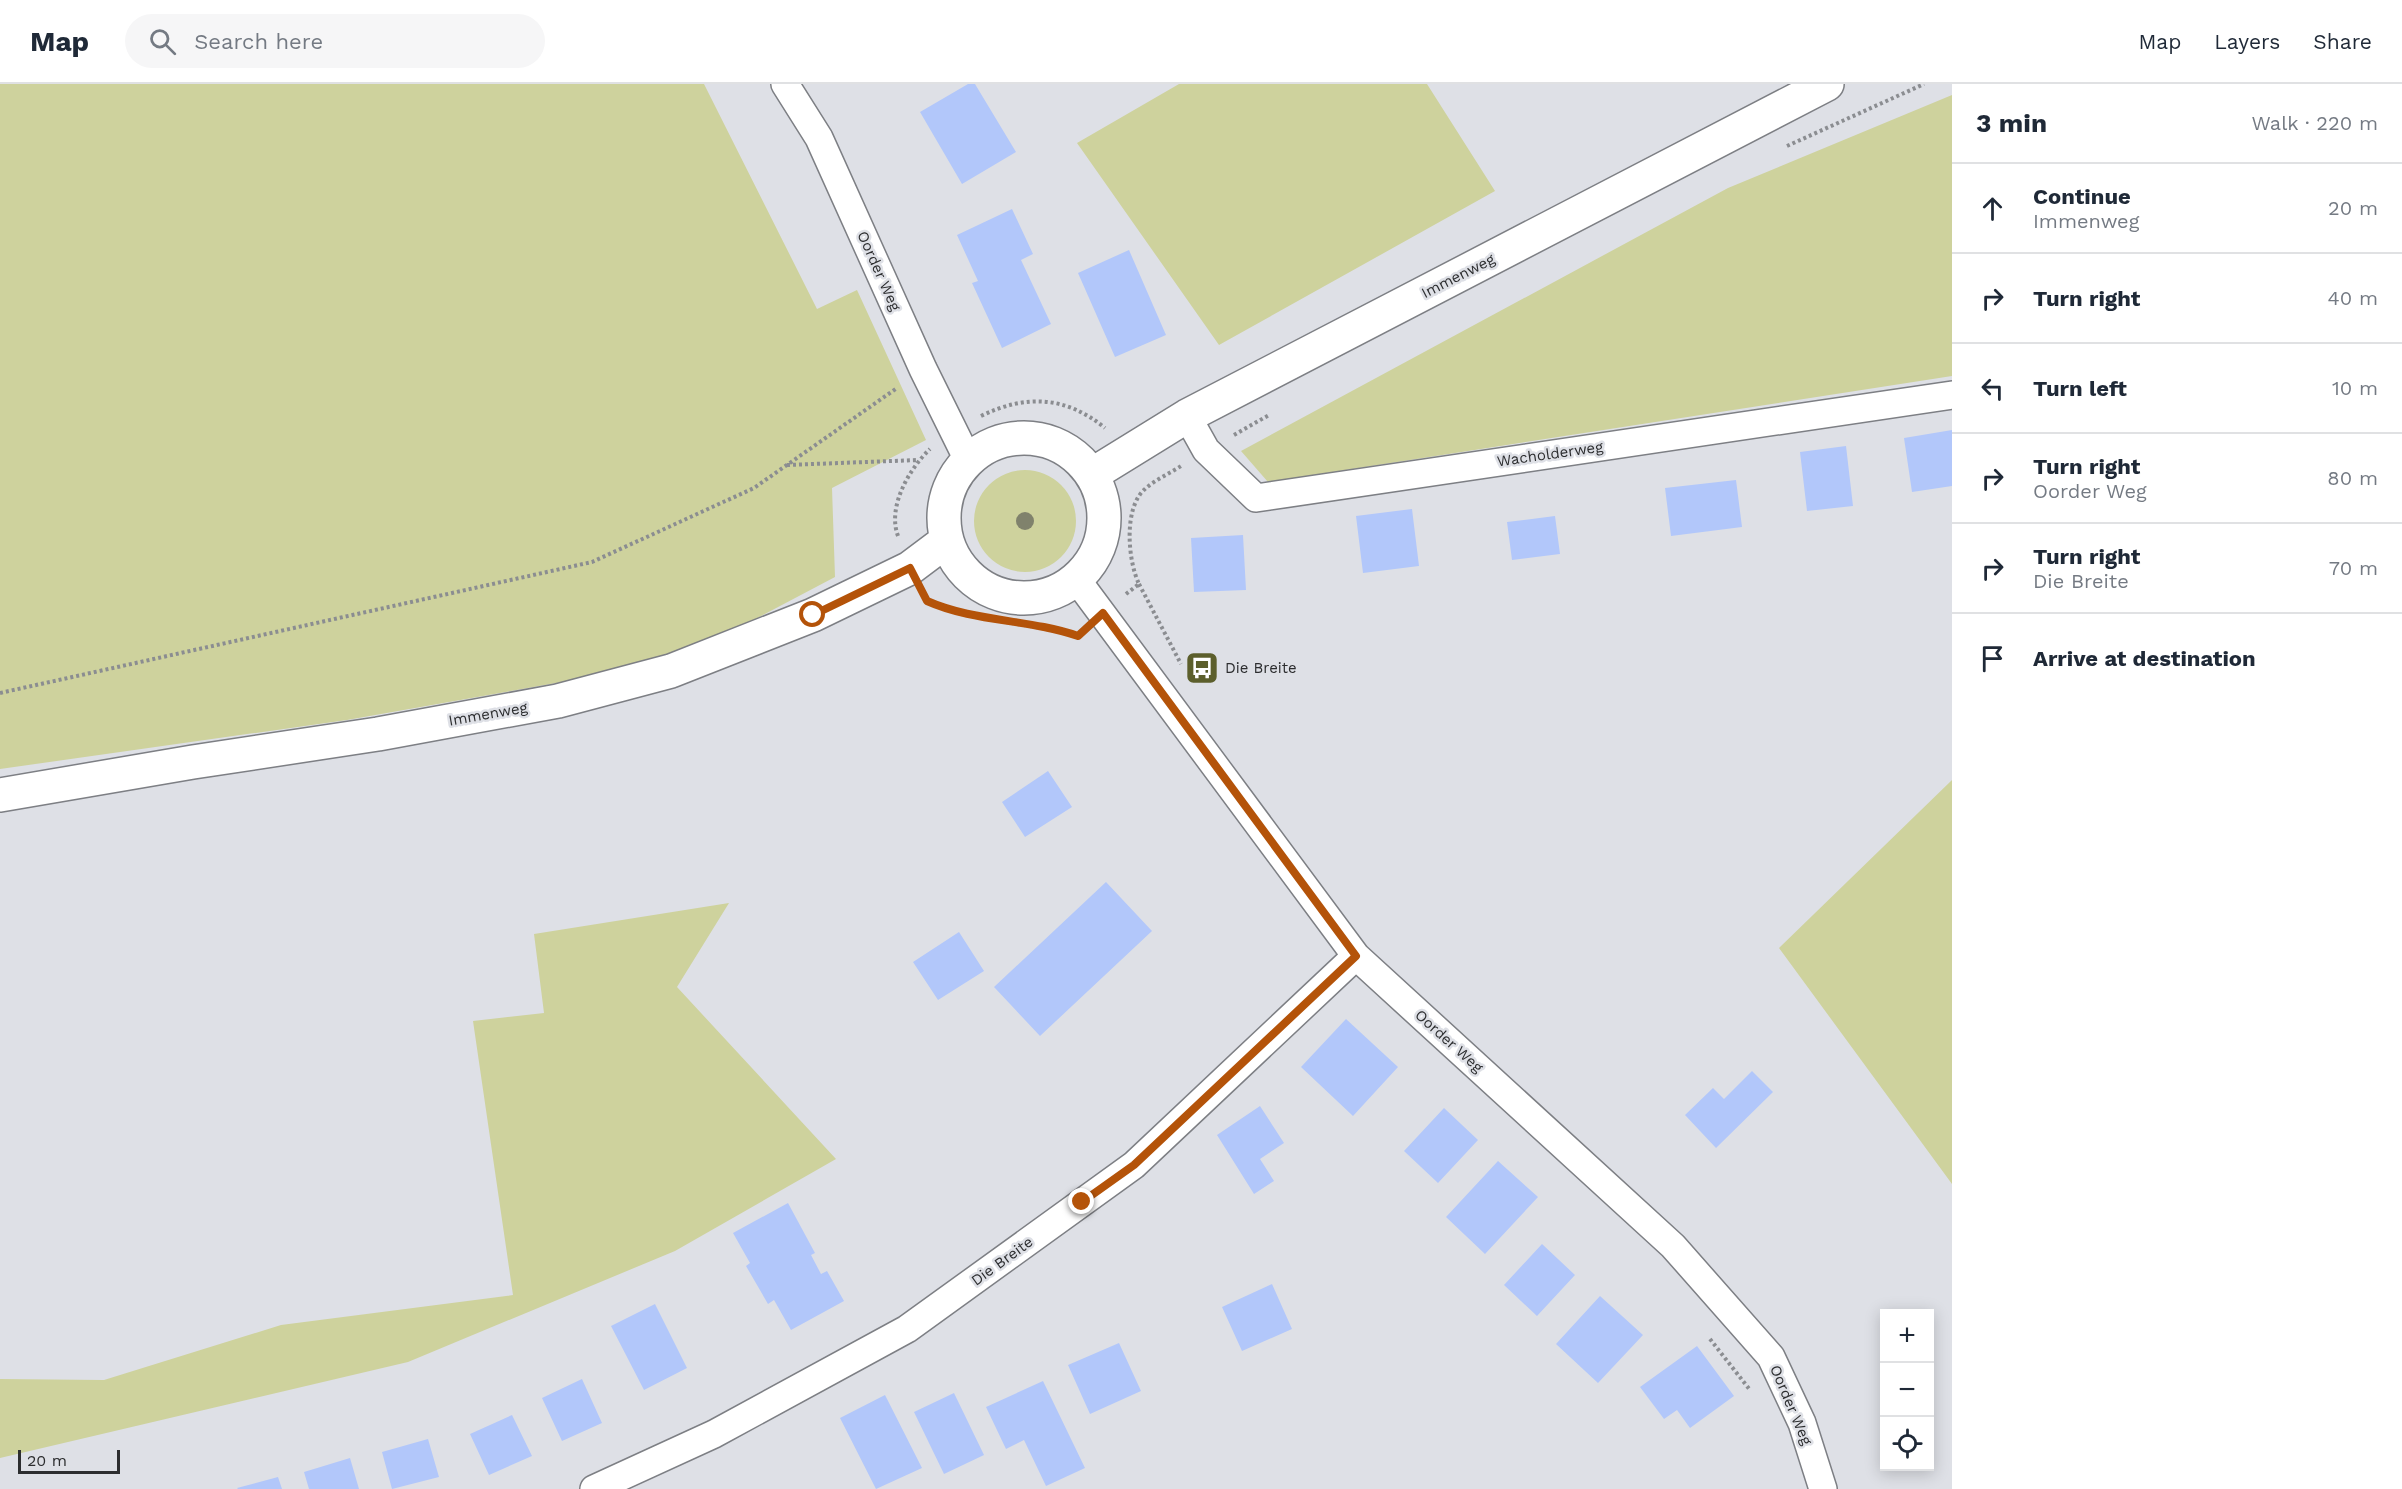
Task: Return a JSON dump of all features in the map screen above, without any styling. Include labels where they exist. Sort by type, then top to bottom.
[{"type":"street","name":"Oorder Weg","points":[[786,84],[819,138],[923,369],[968,460]]},
{"type":"street","name":"Immenweg","points":[[1093,474],[1187,416],[1827,84]]},
{"type":"street","name":"Wacholderweg","points":[[1187,416],[1206,450],[1256,498],[1952,395]]},
{"type":"street","points":[[1010,438],[1034,438],[1057,444],[1077,457],[1093,474],[1102,496],[1104,530],[1102,542],[1092,563],[1077,580],[1054,594],[1036,598],[1001,596],[977,584],[958,565],[946,541],[943,519],[946,498],[954,477],[968,460],[988,446],[1010,438]]},
{"type":"street","name":"Immenweg","points":[[0,795],[193,762],[378,734],[558,701],[671,671],[813,615],[910,568],[946,541]]},
{"type":"street","name":"Oorder Weg","points":[[1077,580],[1356,956],[1681,1254],[1771,1357],[1802,1423],[1823,1489]]},
{"type":"street","name":"Die Breite","points":[[594,1489],[714,1434],[907,1329],[1134,1165],[1356,956]]},
{"type":"path","points":[[0,693],[592,562],[754,488],[923,369]]},
{"type":"path","points":[[1110,433],[1086,413],[1054,401],[1025,402],[986,413],[953,429],[919,460],[904,487],[895,511],[896,529],[910,568],[927,601],[948,611],[1058,629],[1078,636],[1139,584],[1131,568],[1131,521],[1133,508],[1143,490]]},
{"type":"path","points":[[786,465],[919,460]]},
{"type":"path","points":[[1704,1331],[1754,1395]]},
{"type":"green space","points":[[0,84],[704,84],[817,309],[857,290],[926,440],[832,488],[835,577],[731,632],[613,673],[347,720],[0,769]]},
{"type":"green space","points":[[1179,84],[1427,84],[1495,191],[1219,345],[1077,143]]},
{"type":"green space","points":[[1952,95],[1952,376],[1268,482],[1241,451],[1728,188]]},
{"type":"green space","points":[[1025,470],[1045,474],[1061,485],[1072,501],[1076,521],[1072,541],[1061,557],[1045,568],[1025,572],[1005,568],[989,557],[978,541],[974,521],[978,501],[989,485],[1005,474]]},
{"type":"green space","points":[[1952,780],[1952,1184],[1779,948]]},
{"type":"green space","points":[[729,903],[677,987],[836,1159],[675,1251],[408,1362],[0,1458],[0,1379],[104,1380],[281,1325],[513,1295],[473,1021],[544,1013],[534,934]]},
{"type":"building","points":[[968,84],[975,84],[1016,152],[962,184],[920,112]]},
{"type":"building","points":[[1012,209],[1033,254],[1021,260],[1051,324],[1002,348],[972,283],[978,281],[957,235]]},
{"type":"building","points":[[1129,250],[1166,335],[1115,357],[1078,273]]},
{"type":"building","points":[[1952,430],[1952,486],[1912,492],[1904,438]]},
{"type":"building","points":[[1846,446],[1853,506],[1807,511],[1800,452]]},
{"type":"building","points":[[1736,480],[1742,527],[1671,536],[1665,488]]},
{"type":"building","points":[[1412,509],[1419,566],[1363,573],[1356,516]]},
{"type":"building","points":[[1555,516],[1560,554],[1512,560],[1507,522]]},
{"type":"building","points":[[1243,535],[1246,590],[1194,592],[1191,538]]},
{"type":"building","points":[[1048,771],[1072,807],[1025,837],[1002,802]]},
{"type":"building","points":[[1106,882],[1152,931],[1040,1036],[994,987]]},
{"type":"building","points":[[959,932],[984,971],[938,1000],[913,962]]},
{"type":"building","points":[[1346,1019],[1398,1067],[1353,1116],[1301,1067]]},
{"type":"building","points":[[1752,1071],[1773,1092],[1716,1148],[1685,1115],[1713,1088],[1724,1099]]},
{"type":"building","points":[[1260,1106],[1284,1143],[1260,1159],[1274,1181],[1254,1194],[1217,1135]]},
{"type":"building","points":[[1444,1108],[1478,1140],[1438,1183],[1404,1151]]},
{"type":"building","points":[[1498,1161],[1538,1197],[1485,1254],[1446,1217]]},
{"type":"building","points":[[788,1203],[815,1253],[811,1255],[821,1274],[827,1271],[844,1301],[791,1330],[774,1300],[768,1304],[746,1266],[750,1263],[733,1233]]},
{"type":"building","points":[[1542,1244],[1575,1275],[1537,1316],[1504,1285]]},
{"type":"building","points":[[1272,1284],[1292,1329],[1242,1351],[1222,1307]]},
{"type":"building","points":[[1600,1296],[1643,1335],[1598,1383],[1556,1344]]},
{"type":"building","points":[[655,1304],[687,1368],[644,1390],[611,1326]]},
{"type":"building","points":[[1119,1343],[1141,1391],[1090,1414],[1068,1365]]},
{"type":"building","points":[[1697,1346],[1734,1396],[1690,1428],[1677,1410],[1664,1419],[1640,1387]]},
{"type":"building","points":[[582,1379],[602,1423],[562,1441],[542,1398]]},
{"type":"building","points":[[1043,1381],[1085,1468],[1046,1486],[1024,1440],[1006,1449],[986,1407]]},
{"type":"building","points":[[954,1393],[984,1455],[944,1474],[914,1412]]},
{"type":"building","points":[[885,1395],[922,1468],[876,1489],[840,1418]]},
{"type":"building","points":[[512,1415],[532,1456],[489,1475],[470,1434]]},
{"type":"building","points":[[428,1439],[439,1477],[392,1489],[382,1452]]},
{"type":"building","points":[[350,1458],[359,1489],[309,1489],[304,1472]]},
{"type":"building","points":[[278,1477],[282,1489],[237,1488]]},
{"type":"place","name":"Die Breite","points":[[1202,668]]},
{"type":"route","points":[[813,615],[910,568],[927,601],[948,611],[1058,629],[1078,636],[1103,613],[1356,956],[1134,1165],[1082,1202]]}]
